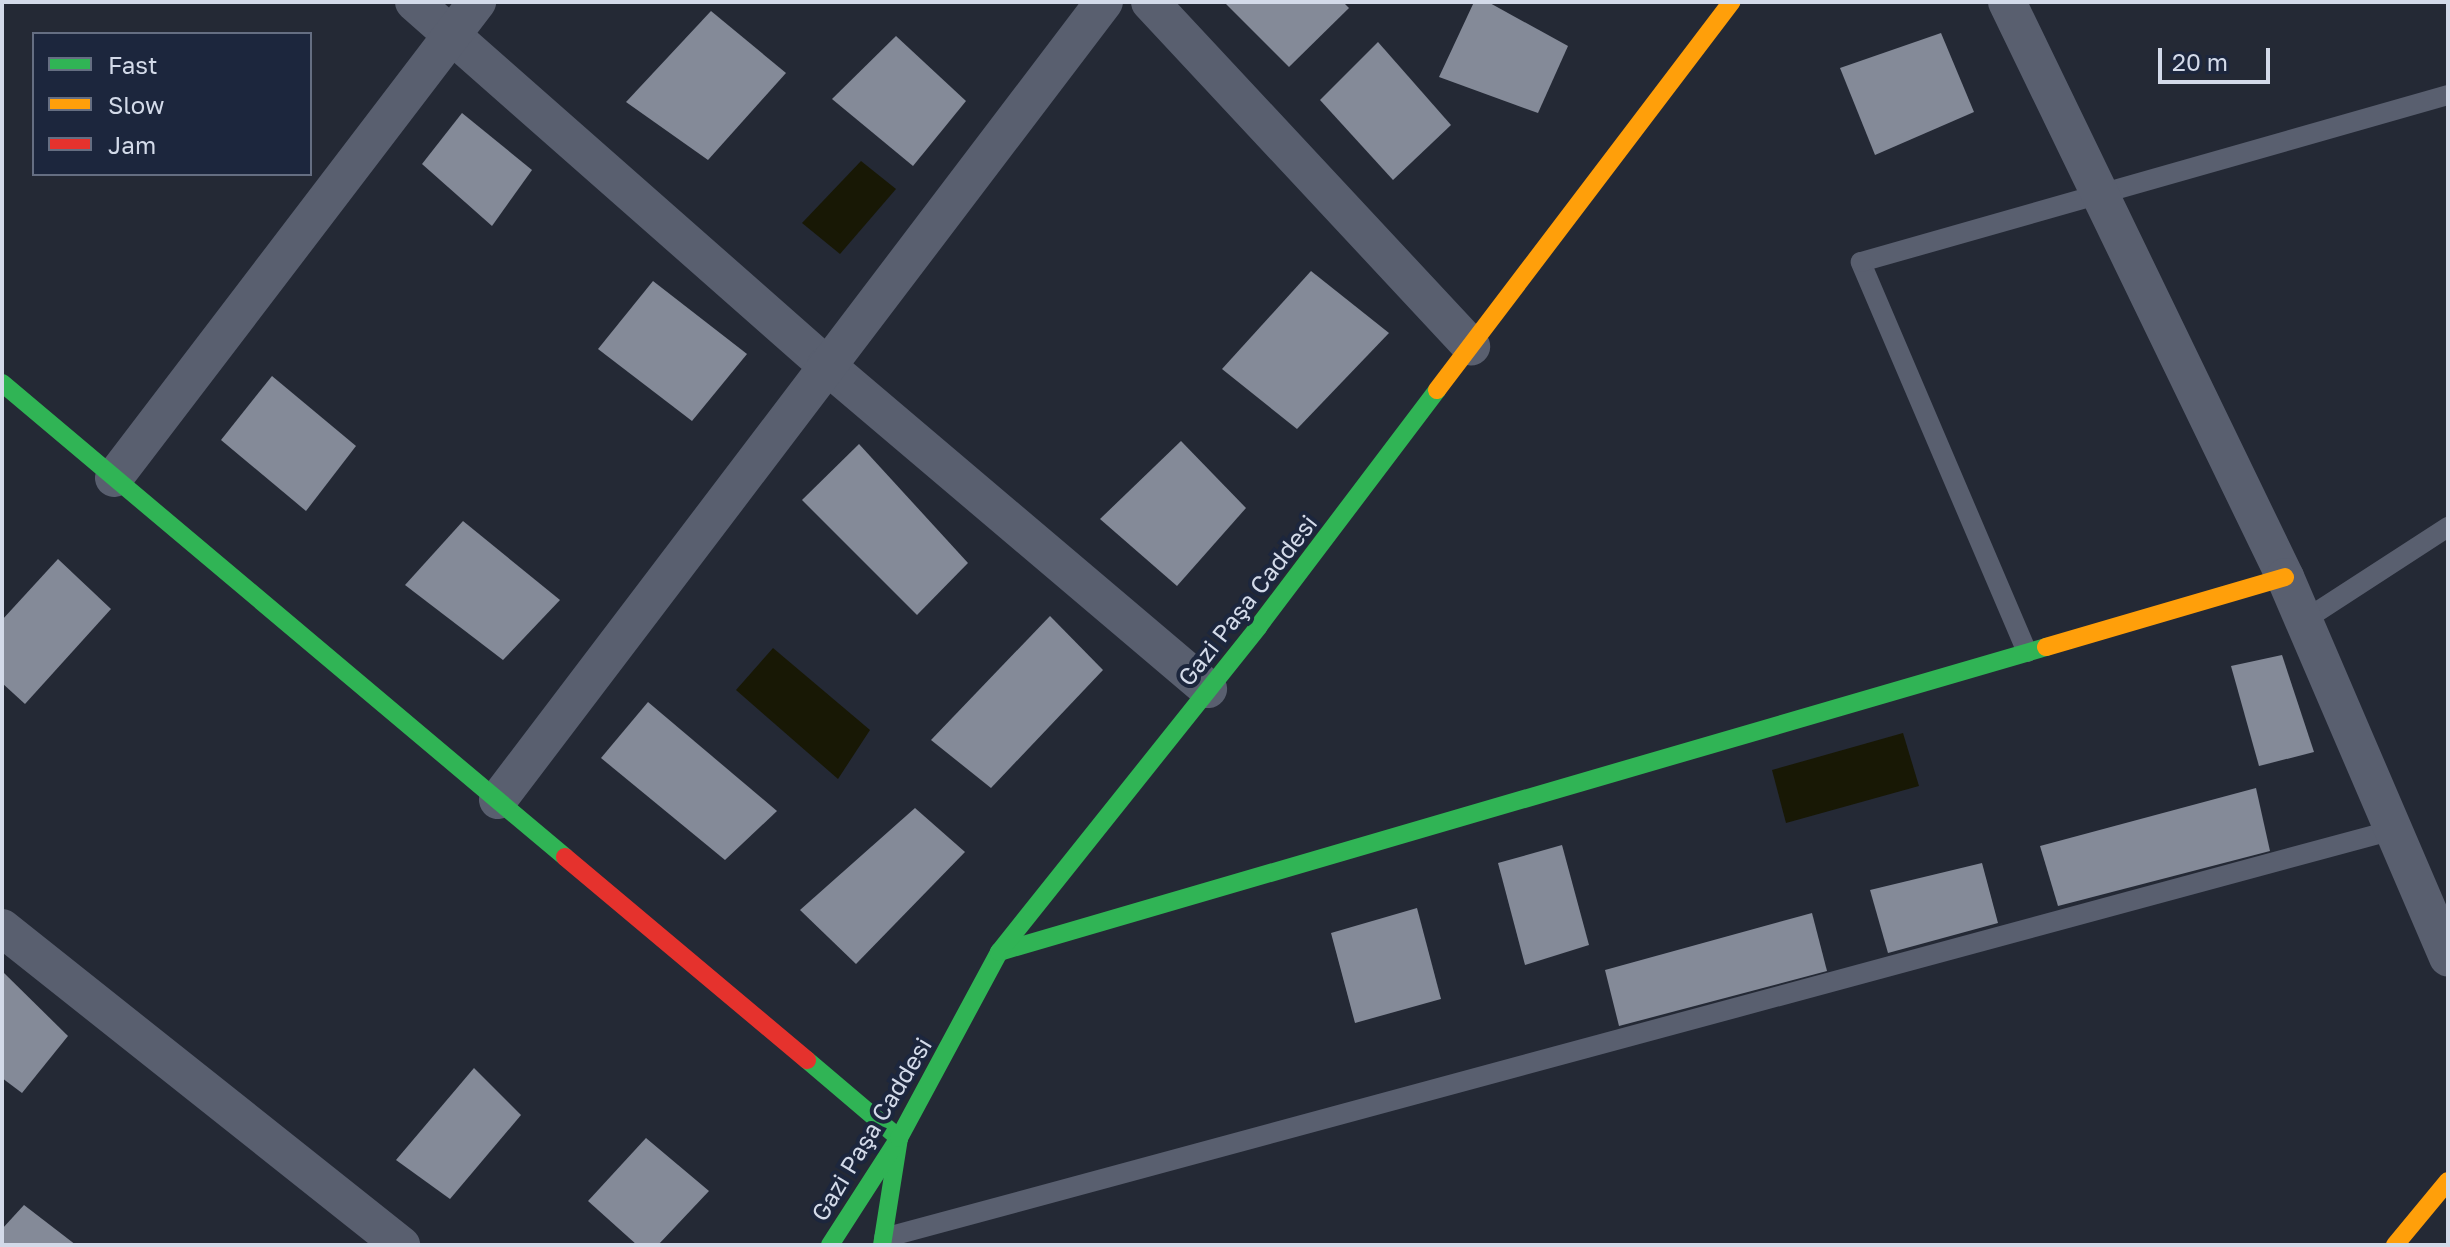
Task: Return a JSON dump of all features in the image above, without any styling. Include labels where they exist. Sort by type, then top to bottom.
[{"type":"main road","name":"Gazi Paşa Caddesi","points":[[830,1245],[899,1138],[999,952],[1208,689],[1731,2]]},
{"type":"main road","points":[[2,383],[899,1138],[883,1241]]},
{"type":"main road","points":[[999,952],[2285,577]]},
{"type":"main road","points":[[2395,1245],[2448,1181]]},
{"type":"street","points":[[414,2],[826,365],[1208,689]]},
{"type":"street","points":[[114,478],[477,2]]},
{"type":"street","points":[[498,800],[1104,2]]},
{"type":"street","points":[[1150,2],[1471,346]]},
{"type":"street","points":[[2007,2],[2285,577],[2448,958]]},
{"type":"street","points":[[2,928],[401,1245]]},
{"type":"lane","points":[[2027,652],[1861,262],[2448,95]]},
{"type":"lane","points":[[2303,621],[2448,527]]},
{"type":"lane","points":[[883,1241],[2393,830]]},
{"type":"shaded area","points":[[861,161],[896,189],[840,254],[802,223]]},
{"type":"shaded area","points":[[773,648],[870,730],[838,779],[736,690]]},
{"type":"shaded area","points":[[1903,733],[1919,786],[1786,823],[1772,770]]},
{"type":"building","points":[[1224,2],[1343,2],[1349,8],[1289,67]]},
{"type":"building","points":[[1474,2],[1488,2],[1568,46],[1538,113],[1439,77]]},
{"type":"building","points":[[711,11],[786,73],[708,160],[626,102]]},
{"type":"building","points":[[1941,33],[1974,112],[1875,155],[1840,68]]},
{"type":"building","points":[[896,36],[966,101],[913,166],[832,99]]},
{"type":"building","points":[[1378,42],[1451,125],[1393,180],[1320,100]]},
{"type":"building","points":[[462,113],[532,170],[492,226],[422,164]]},
{"type":"building","points":[[1311,271],[1389,333],[1297,429],[1222,369]]},
{"type":"building","points":[[653,281],[747,354],[692,421],[598,349]]},
{"type":"building","points":[[272,376],[356,446],[306,511],[221,440]]},
{"type":"building","points":[[1181,441],[1246,508],[1177,586],[1100,519]]},
{"type":"building","points":[[859,444],[968,563],[917,615],[802,500]]},
{"type":"building","points":[[463,521],[560,600],[503,660],[405,585]]},
{"type":"building","points":[[58,559],[111,609],[25,704],[2,683],[2,620]]},
{"type":"building","points":[[1050,616],[1103,670],[991,788],[931,740]]},
{"type":"building","points":[[2282,655],[2314,752],[2259,766],[2231,666]]},
{"type":"building","points":[[648,702],[777,811],[725,860],[601,758]]},
{"type":"building","points":[[2256,788],[2270,851],[2058,906],[2040,846]]},
{"type":"building","points":[[915,808],[965,852],[856,964],[800,910]]},
{"type":"building","points":[[1562,845],[1589,945],[1525,965],[1498,863]]},
{"type":"building","points":[[1982,863],[1998,923],[1888,953],[1870,890]]},
{"type":"building","points":[[1417,908],[1441,999],[1355,1023],[1331,933]]},
{"type":"building","points":[[1812,913],[1827,971],[1619,1026],[1605,970]]},
{"type":"building","points":[[2,971],[68,1036],[22,1093],[2,1078]]},
{"type":"building","points":[[474,1068],[521,1115],[450,1199],[396,1160]]},
{"type":"building","points":[[646,1138],[709,1191],[658,1245],[637,1245],[588,1201]]},
{"type":"building","points":[[24,1205],[76,1245],[2,1245],[2,1229]]},
{"type":"traffic: fast","points":[[2,383],[565,857]]},
{"type":"traffic: fast","points":[[830,1245],[899,1138],[999,952],[1258,627],[1437,390]]},
{"type":"traffic: fast","points":[[999,952],[2046,647]]},
{"type":"traffic: fast","points":[[807,1060],[899,1138],[882,1245]]},
{"type":"traffic: slow","points":[[1437,390],[1731,2]]},
{"type":"traffic: slow","points":[[2046,647],[2285,577]]},
{"type":"traffic: slow","points":[[2395,1245],[2448,1181]]},
{"type":"traffic: jam","points":[[565,857],[807,1060]]}]
